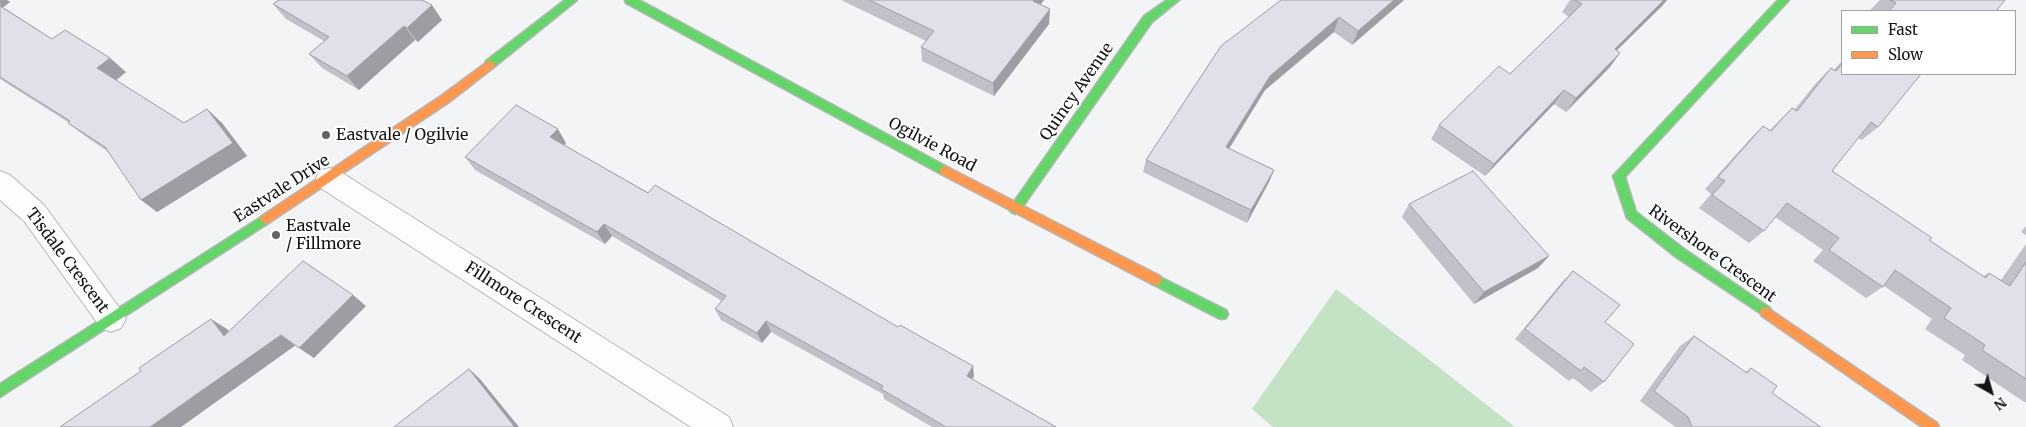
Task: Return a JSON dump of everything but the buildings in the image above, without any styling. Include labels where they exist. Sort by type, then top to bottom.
[{"type":"street","name":"Eastvale Drive","points":[[0,391],[329,178],[445,99],[572,0]]},
{"type":"street","name":"Ogilvie Road","points":[[630,0],[1015,209],[1222,314]]},
{"type":"street","name":"Quincy Avenue","points":[[1015,209],[1148,19],[1174,0]]},
{"type":"street","name":"Rivershore Crescent","points":[[1784,0],[1619,176],[1631,215],[1680,254],[1933,427]]},
{"type":"street","name":"Fillmore Crescent","points":[[329,178],[697,422]]},
{"type":"street","name":"Tisdale Crescent","points":[[0,183],[34,213],[111,319]]},
{"type":"green space","points":[[1336,289],[1515,427],[1273,427],[1252,409]]},
{"type":"traffic: fast","points":[[490,64],[572,0]]},
{"type":"traffic: fast","points":[[630,0],[945,171]]},
{"type":"traffic: fast","points":[[1015,209],[1148,19],[1174,0]]},
{"type":"traffic: fast","points":[[1766,312],[1680,253],[1631,215],[1619,176],[1784,0]]},
{"type":"traffic: fast","points":[[0,391],[266,219]]},
{"type":"traffic: fast","points":[[1156,280],[1222,314]]},
{"type":"traffic: slow","points":[[266,219],[445,99],[490,64]]},
{"type":"traffic: slow","points":[[945,171],[1156,280]]},
{"type":"traffic: slow","points":[[1766,312],[1933,427]]},
{"type":"place","name":"Eastvale / Ogilvie","points":[[326,135]]},
{"type":"place","name":"Eastvale / Fillmore","points":[[276,235]]}]
